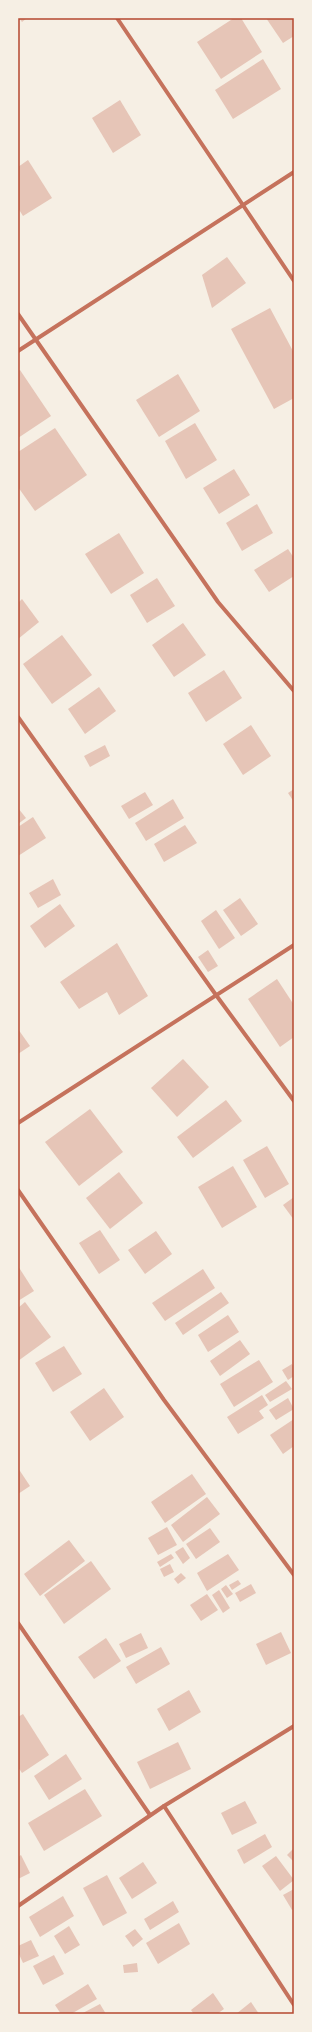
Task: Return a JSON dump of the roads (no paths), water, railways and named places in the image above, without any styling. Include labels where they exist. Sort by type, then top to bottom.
[{"type":"street","points":[[117,18],[294,281]]},
{"type":"street","points":[[18,351],[294,172]]},
{"type":"street","points":[[18,314],[218,602],[294,691]]},
{"type":"street","points":[[18,717],[216,995],[294,1101]]},
{"type":"street","points":[[18,1123],[294,944]]},
{"type":"street","points":[[18,1190],[164,1400],[294,1575]]},
{"type":"street","points":[[18,1623],[150,1815]]},
{"type":"street","points":[[18,1906],[150,1815],[294,1726]]},
{"type":"street","points":[[164,1806],[294,2005]]}]
